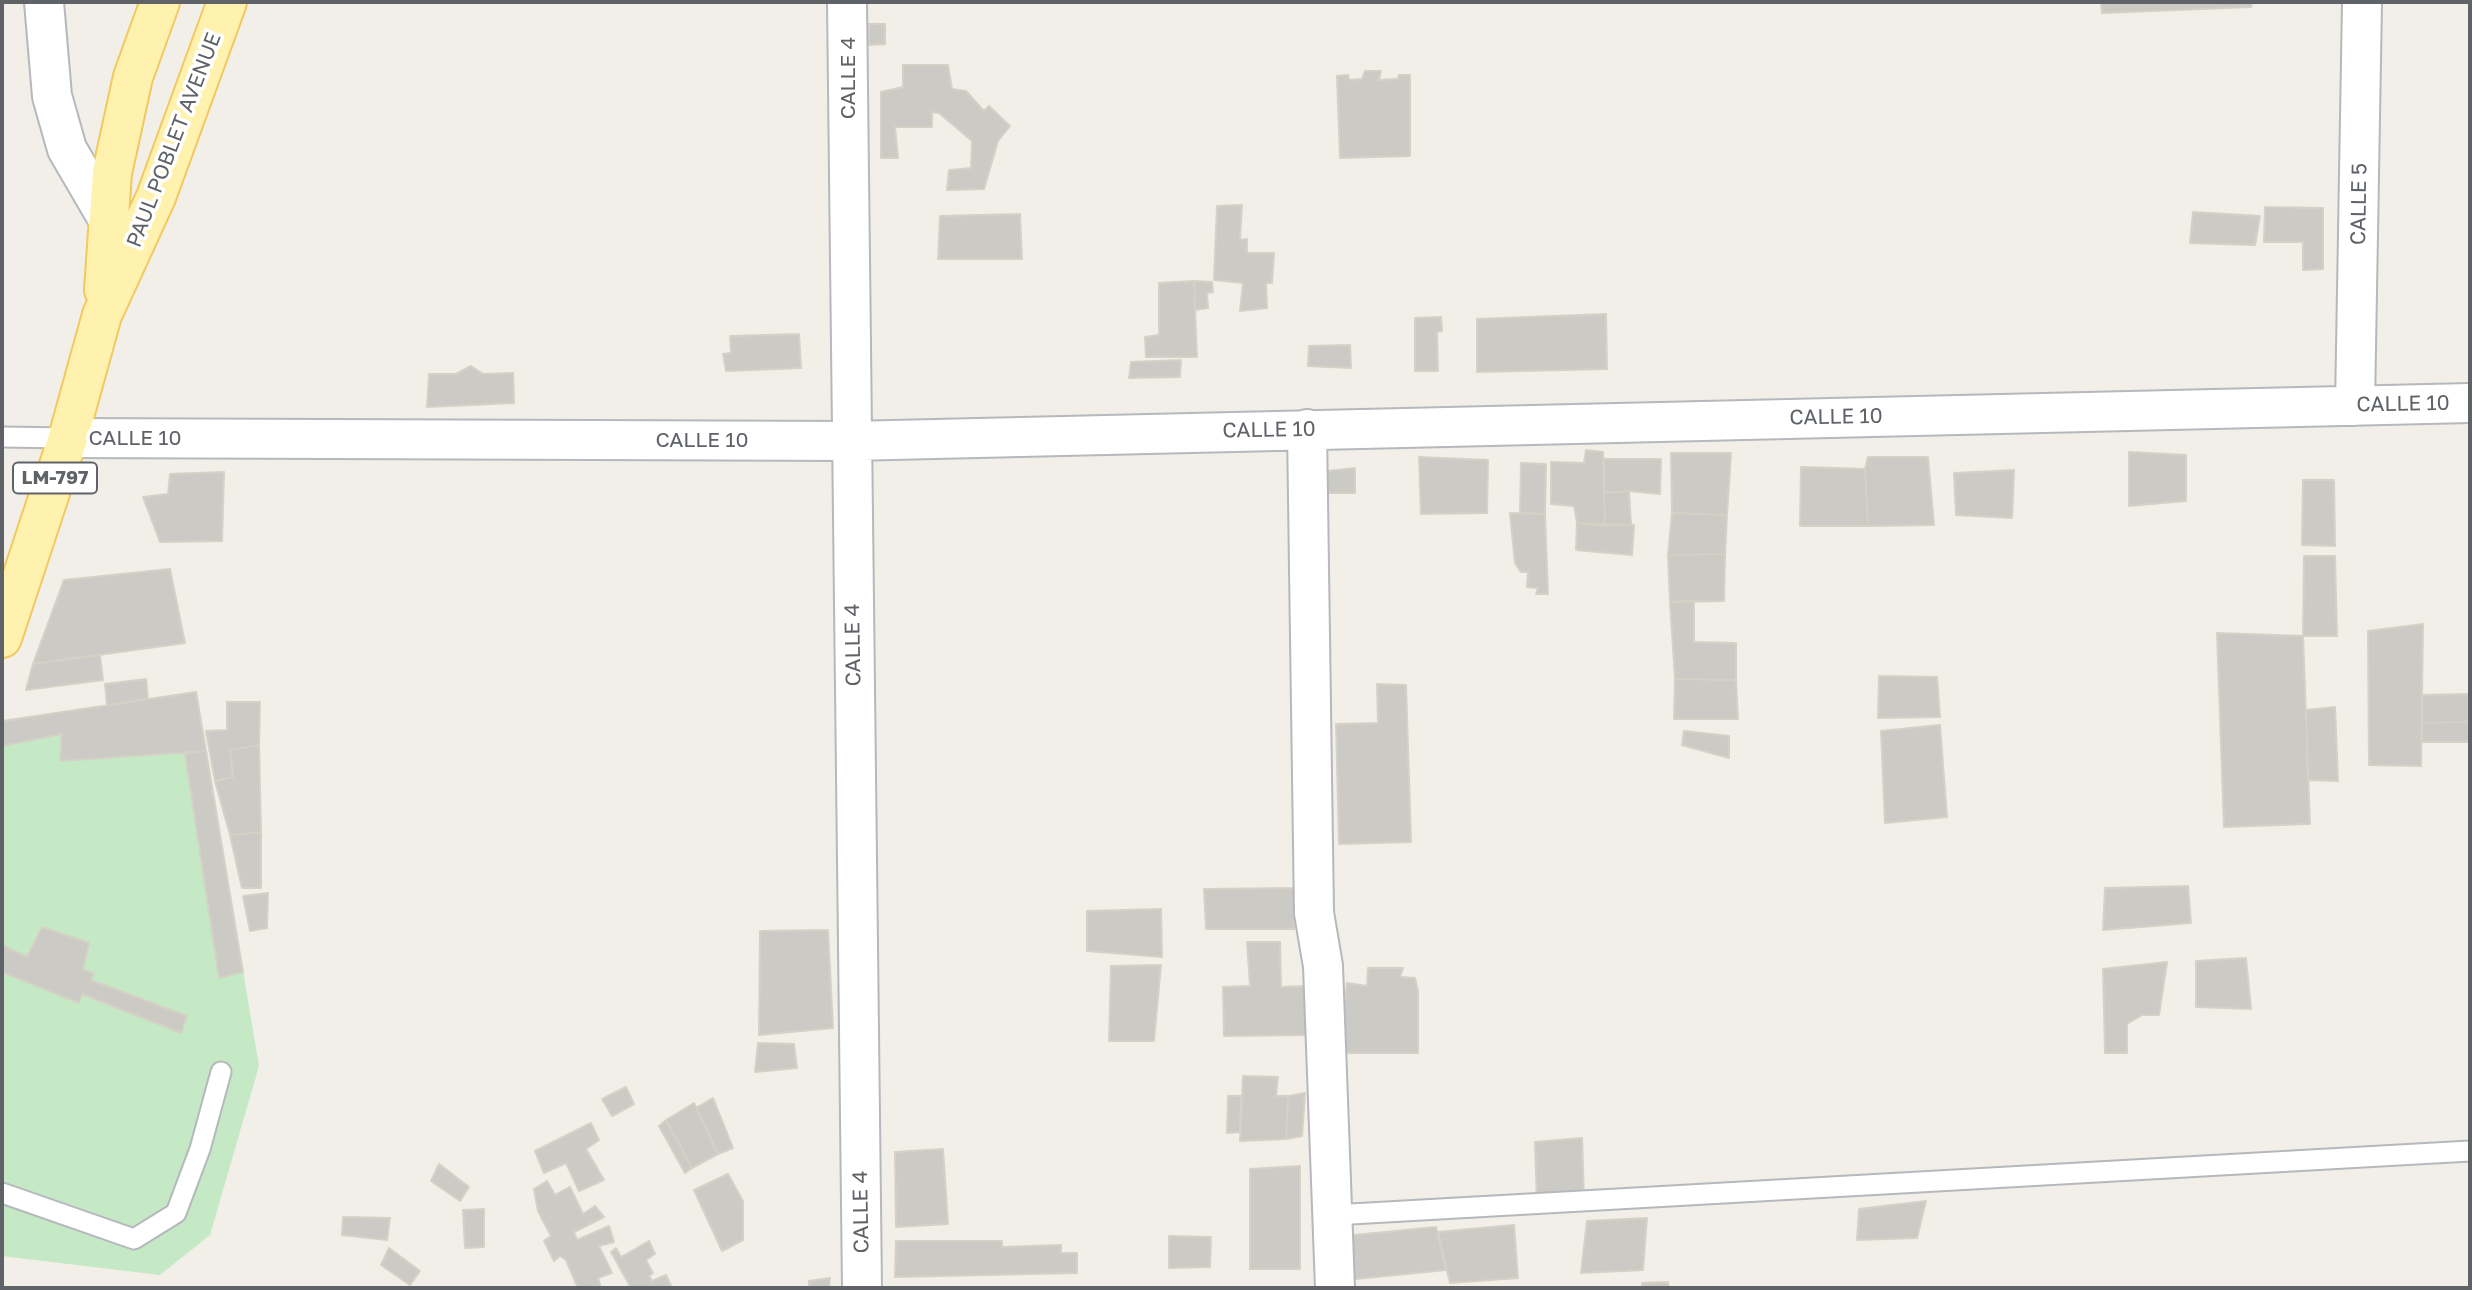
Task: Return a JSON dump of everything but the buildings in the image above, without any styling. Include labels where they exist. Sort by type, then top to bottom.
[{"type":"main road","name":"PAUL POBLET AVENUE","points":[[102,315],[112,173],[133,77],[160,2]]},
{"type":"main road","name":"PAUL POBLET AVENUE","points":[[2,638],[68,438],[102,315],[156,197],[227,2]]},
{"type":"street","points":[[44,2],[52,96],[67,149],[109,221]]},
{"type":"street","name":"CALLE 4","points":[[847,2],[850,441],[862,1288]]},
{"type":"street","name":"CALLE 5","points":[[2355,405],[2362,2]]},
{"type":"street","name":"CALLE 10","points":[[68,438],[850,441],[2470,403]]},
{"type":"street","points":[[1307,429],[1314,913],[1323,966],[1335,1288]]},
{"type":"lane","points":[[2,437],[68,438]]},
{"type":"lane","points":[[2,1193],[134,1239],[176,1213],[200,1149],[221,1072]]},
{"type":"lane","points":[[1333,1215],[2470,1151]]},
{"type":"green space","points":[[196,692],[259,1066],[210,1235],[160,1275],[2,1256],[2,723]]}]
